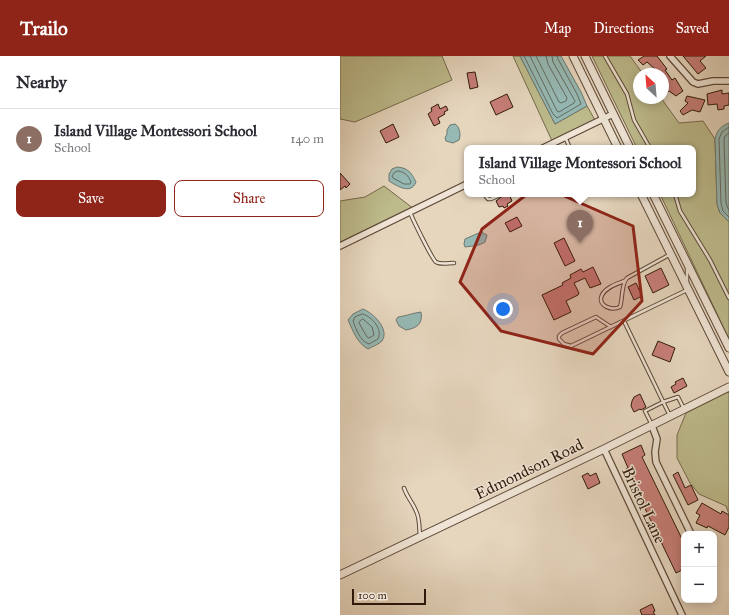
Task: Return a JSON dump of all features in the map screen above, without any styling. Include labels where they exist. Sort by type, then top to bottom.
[{"type":"street","points":[[574,56],[617,145]]},
{"type":"street","points":[[585,56],[628,145]]},
{"type":"street","points":[[670,56],[693,82],[698,84],[713,81],[729,81]]},
{"type":"street","points":[[548,145],[613,114]]},
{"type":"street","points":[[340,246],[464,185]]},
{"type":"street","points":[[642,197],[729,372]]},
{"type":"street","points":[[654,197],[729,348]]},
{"type":"street","name":"Edmondson Road","points":[[340,575],[652,426],[729,387]]},
{"type":"street","points":[[652,426],[657,438],[655,452],[656,462],[690,531]]},
{"type":"street","name":"Bristol Lane","points":[[604,449],[682,615]]},
{"type":"lane","points":[[605,56],[626,94],[634,120],[648,145]]},
{"type":"lane","points":[[565,137],[569,145]]},
{"type":"lane","points":[[486,197],[488,199],[495,197]]},
{"type":"lane","points":[[676,197],[680,211],[710,260],[729,298]]},
{"type":"lane","points":[[410,212],[412,219],[433,260],[437,263],[454,263]]},
{"type":"lane","points":[[624,281],[620,307],[615,309],[608,308],[601,300],[605,291],[624,281],[648,265],[670,255]]},
{"type":"lane","points":[[611,327],[596,317],[562,333],[559,336],[559,339],[564,344],[571,346],[611,327],[624,320],[688,290],[687,263]]},
{"type":"lane","points":[[624,320],[671,416]]},
{"type":"lane","points":[[652,426],[645,411],[663,402],[678,397],[685,409]]},
{"type":"lane","points":[[404,488],[417,512],[420,537]]},
{"type":"highlighted area","points":[[539,185],[633,226],[642,301],[593,354],[501,331],[460,282],[482,229]]},
{"type":"shaded area","points":[[340,56],[442,56],[452,80],[355,122],[340,119]]},
{"type":"shaded area","points":[[513,56],[520,56],[555,124],[587,106],[595,120],[553,143]]},
{"type":"shaded area","points":[[592,56],[630,56],[639,68],[633,68],[633,104],[665,104],[679,123],[703,121],[715,139],[717,204],[720,213],[729,222],[729,339],[661,197],[696,197],[696,145],[636,145]]},
{"type":"shaded area","points":[[384,186],[414,209],[340,245],[340,201],[365,197]]},
{"type":"shaded area","points":[[728,392],[729,514],[726,506],[699,494],[690,483],[677,458],[677,435],[686,413]]},
{"type":"water","points":[[520,56],[561,56],[587,106],[555,124]]},
{"type":"water","points":[[729,123],[729,222],[720,213],[717,204],[715,139],[720,129]]},
{"type":"water","points":[[455,124],[460,131],[459,140],[453,143],[446,141],[445,138],[447,130],[450,125]]},
{"type":"water","points":[[397,167],[404,168],[411,173],[416,182],[414,186],[407,189],[389,181],[389,174],[392,169]]},
{"type":"water","points":[[481,232],[487,235],[485,242],[478,245],[465,247],[465,239]]},
{"type":"water","points":[[363,309],[376,318],[384,332],[382,341],[368,349],[358,340],[348,320],[353,314]]},
{"type":"water","points":[[421,312],[420,322],[416,327],[410,329],[406,330],[399,326],[396,320],[398,317]]},
{"type":"building","points":[[644,56],[657,56],[666,68],[654,68],[647,62],[643,65],[638,60]]},
{"type":"building","points":[[683,56],[706,56],[700,61],[706,68],[698,74]]},
{"type":"building","points":[[475,72],[478,87],[470,89],[467,73]]},
{"type":"building","points":[[669,76],[672,80],[675,78],[683,91],[676,96],[669,91]]},
{"type":"building","points":[[722,90],[722,94],[729,93],[729,105],[724,106],[724,109],[718,110],[717,104],[708,105],[707,94]]},
{"type":"building","points":[[507,94],[513,107],[496,115],[490,102]]},
{"type":"building","points":[[687,96],[705,100],[700,112],[692,110],[683,115],[680,111],[688,103],[685,101]]},
{"type":"building","points":[[438,104],[440,109],[446,106],[448,110],[444,112],[445,114],[438,118],[440,123],[434,126],[428,114],[432,111],[431,108]]},
{"type":"building","points":[[393,124],[399,137],[386,143],[380,131]]},
{"type":"building","points":[[340,173],[350,184],[346,188],[345,186],[340,190]]},
{"type":"building","points":[[501,197],[510,197],[512,201],[504,208],[503,206],[499,207],[496,201]]},
{"type":"building","points":[[517,217],[522,226],[510,232],[505,223]]},
{"type":"building","points":[[564,238],[575,261],[565,266],[554,243]]},
{"type":"building","points":[[593,267],[601,284],[590,288],[585,278],[574,283],[579,293],[566,301],[571,312],[554,320],[542,295],[563,285],[562,283],[571,278],[570,275],[581,269],[583,272]]},
{"type":"building","points":[[661,268],[669,285],[653,293],[645,276]]},
{"type":"building","points":[[636,283],[642,296],[634,300],[628,287]]},
{"type":"building","points":[[658,341],[675,348],[670,362],[652,355]]},
{"type":"building","points":[[683,378],[687,386],[674,393],[671,387],[676,384],[675,382]]},
{"type":"building","points":[[640,394],[646,407],[634,412],[631,406],[632,401],[634,397]]},
{"type":"building","points":[[641,445],[645,455],[642,457],[681,537],[681,570],[676,573],[626,469],[628,468],[622,454]]},
{"type":"building","points":[[678,472],[685,488],[691,485],[698,500],[688,505],[673,475]]},
{"type":"building","points":[[588,473],[590,476],[596,473],[600,483],[588,489],[582,476]]},
{"type":"building","points":[[702,503],[721,514],[722,511],[729,515],[729,527],[725,535],[708,526],[707,528],[696,523],[700,515],[696,513]]},
{"type":"building","points":[[652,604],[655,615],[642,615],[640,610]]},
{"type":"place","name":"Island Village Montessori School","points":[[580,243]]}]
